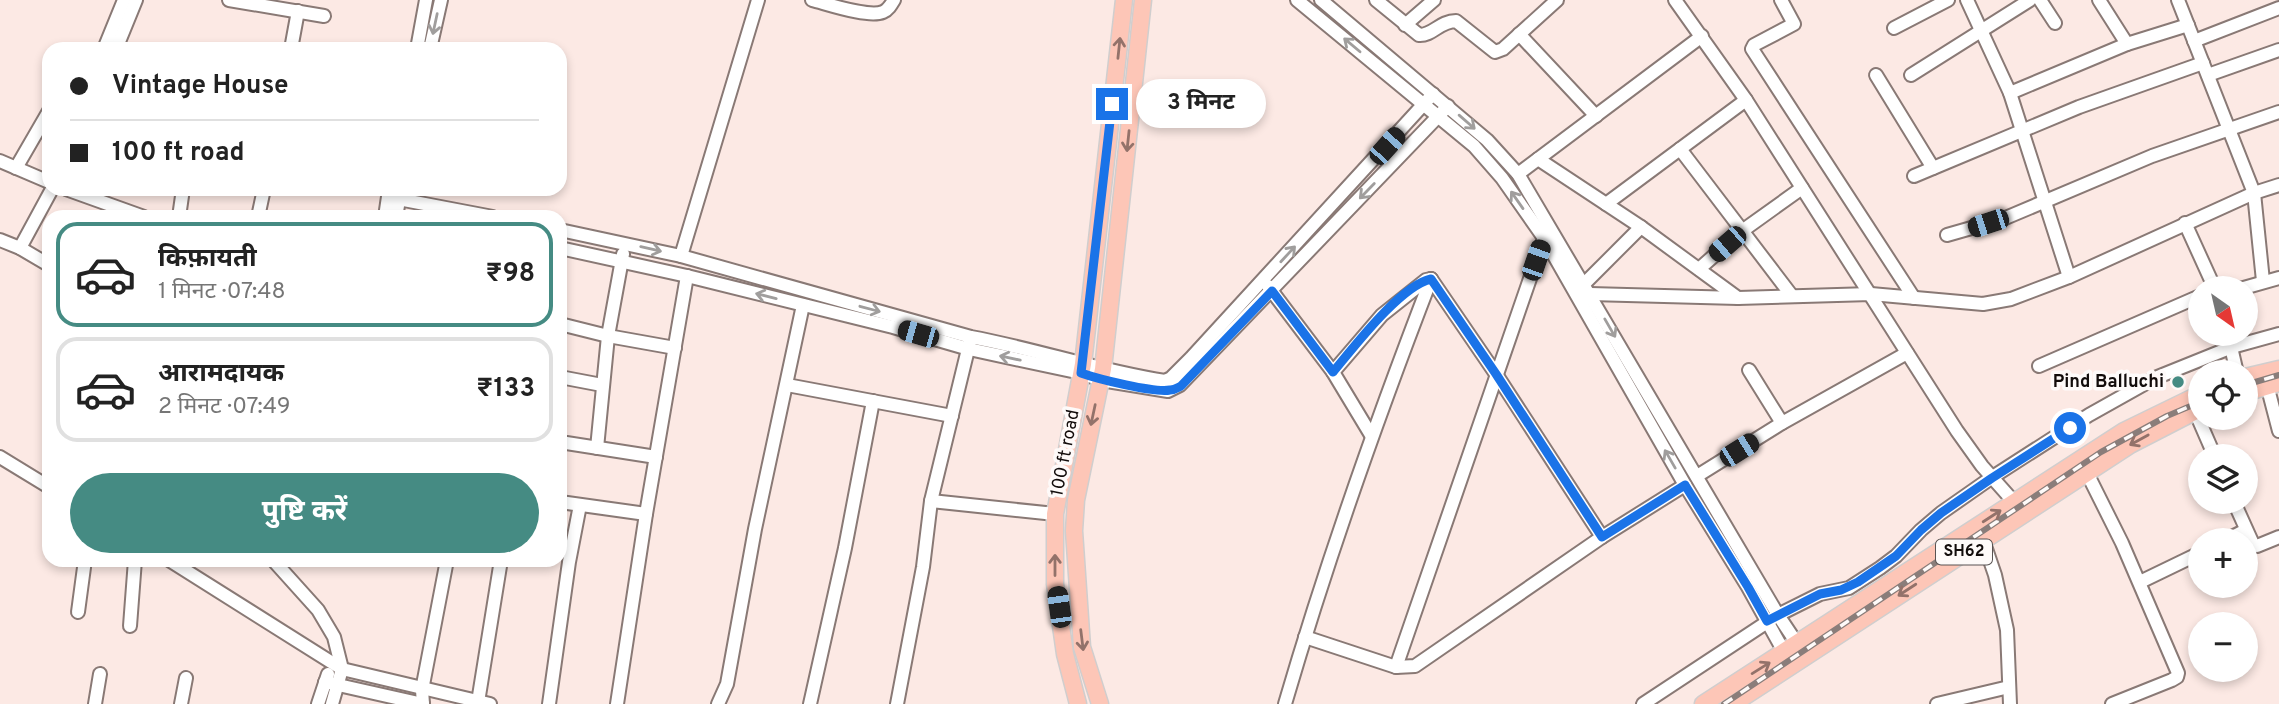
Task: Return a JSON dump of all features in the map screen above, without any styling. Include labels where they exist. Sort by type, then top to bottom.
[{"type":"main road","name":"100 ft road","points":[[1078,704],[1065,654],[1055,584],[1055,514],[1082,369],[1124,0]]},
{"type":"main road","name":"100 ft road","points":[[1100,704],[1082,647],[1074,531],[1076,500],[1102,375],[1143,0]]},
{"type":"main road","points":[[2258,374],[2279,369]]},
{"type":"main road","name":"SH62","points":[[1733,704],[1794,655],[2014,502],[2124,431],[2188,400]]},
{"type":"main road","name":"SH62","points":[[1703,704],[1794,655],[1983,540],[2130,445],[2188,415]]},
{"type":"street","points":[[107,42],[124,0]]},
{"type":"street","points":[[119,42],[136,0]]},
{"type":"street","points":[[229,0],[324,16]]},
{"type":"street","points":[[418,42],[426,0]]},
{"type":"street","points":[[432,42],[441,0]]},
{"type":"street","points":[[681,256],[758,0]]},
{"type":"street","points":[[812,0],[869,13],[881,13],[889,8],[894,0]]},
{"type":"street","points":[[1297,0],[1474,146],[1495,170],[1544,238],[1685,485],[1748,587],[1772,618]]},
{"type":"street","points":[[1321,0],[1487,140],[1518,174],[1697,476],[1794,655]]},
{"type":"street","points":[[1333,10],[1345,0]]},
{"type":"street","points":[[1376,0],[1405,25],[1423,36],[1444,23],[1456,21],[1495,52],[1503,49],[1557,0]]},
{"type":"street","points":[[1405,25],[1434,0]]},
{"type":"street","points":[[1675,0],[1746,100],[1956,430],[2014,502]]},
{"type":"street","points":[[1781,0],[1794,24],[1754,45],[1752,49],[1914,298]]},
{"type":"street","points":[[1894,29],[1948,0]]},
{"type":"street","points":[[1968,0],[2010,93],[2069,277]]},
{"type":"street","points":[[1912,75],[2031,0]]},
{"type":"street","points":[[2040,0],[2055,23]]},
{"type":"street","points":[[2099,0],[2127,44]]},
{"type":"street","points":[[2178,0],[2254,193],[2263,281]]},
{"type":"street","points":[[2194,41],[2279,8]]},
{"type":"street","points":[[292,42],[298,11]]},
{"type":"street","points":[[2010,93],[2127,44],[2188,25]]},
{"type":"street","points":[[1519,34],[1596,116]]},
{"type":"street","points":[[1518,174],[1702,36]]},
{"type":"street","points":[[1914,176],[2126,89],[2279,50]]},
{"type":"street","points":[[1876,75],[1933,168]]},
{"type":"street","points":[[1268,286],[1433,94]]},
{"type":"street","points":[[1606,204],[1746,100]]},
{"type":"street","points":[[567,249],[622,260],[1102,375],[1165,380],[1268,286],[1448,106]]},
{"type":"street","points":[[1947,234],[2003,219],[2152,156],[2279,112]]},
{"type":"street","points":[[16,168],[42,123]]},
{"type":"street","points":[[1680,149],[1792,296]]},
{"type":"street","points":[[1538,159],[1642,227],[1738,298]]},
{"type":"street","points":[[0,161],[42,180]]},
{"type":"street","points":[[1587,289],[1738,298],[1871,294],[1997,303],[2069,277],[2185,223],[2279,185]]},
{"type":"street","points":[[1699,269],[1742,230],[1802,188]]},
{"type":"street","points":[[20,248],[48,196]]},
{"type":"street","points":[[86,196],[124,210]]},
{"type":"street","points":[[407,196],[464,210]]},
{"type":"street","points":[[2185,223],[2209,276]]},
{"type":"street","points":[[1587,289],[1642,227]]},
{"type":"street","points":[[567,232],[681,256],[970,343]]},
{"type":"street","points":[[1396,667],[1544,238]]},
{"type":"street","points":[[0,240],[42,261]]},
{"type":"street","points":[[597,448],[608,336],[625,244]]},
{"type":"street","points":[[617,704],[646,513],[687,276]]},
{"type":"street","points":[[2258,283],[2279,278]]},
{"type":"street","points":[[1333,372],[1382,315],[1402,297],[1431,279]]},
{"type":"street","points":[[1431,279],[1602,537]]},
{"type":"street","points":[[1285,704],[1371,435],[1431,279]]},
{"type":"street","points":[[1268,286],[1333,372],[1371,435]]},
{"type":"street","points":[[2039,366],[2188,301]]},
{"type":"street","points":[[718,704],[727,684],[755,529],[803,305]]},
{"type":"street","points":[[567,326],[675,348]]},
{"type":"street","points":[[2258,337],[2279,334]]},
{"type":"street","points":[[908,704],[898,698],[923,567],[930,500],[970,343]]},
{"type":"street","points":[[1643,704],[1772,618],[1820,594],[1841,590],[1858,582],[1896,556],[1941,513],[2089,415],[2220,346]]},
{"type":"street","points":[[1697,476],[1907,353]]},
{"type":"street","points":[[1749,370],[1782,424]]},
{"type":"street","points":[[567,378],[602,385]]},
{"type":"street","points":[[2273,384],[2279,431]]},
{"type":"street","points":[[787,385],[952,416]]},
{"type":"street","points":[[810,704],[845,548],[873,401]]},
{"type":"street","points":[[567,443],[656,457]]},
{"type":"street","points":[[1,461],[42,483]]},
{"type":"street","points":[[2087,473],[2140,582],[2178,673],[2172,680],[2112,704]]},
{"type":"street","points":[[1305,637],[1396,667],[1415,666],[1602,537],[1685,485]]},
{"type":"street","points":[[930,500],[1055,514]]},
{"type":"street","points":[[567,503],[646,513]]},
{"type":"street","points":[[567,548],[580,505]]},
{"type":"street","points":[[2258,545],[2279,537]]},
{"type":"street","points":[[1983,540],[1995,575],[2007,629],[2010,704]]},
{"type":"street","points":[[2140,582],[2188,559]]},
{"type":"street","points":[[78,612],[84,567]]},
{"type":"street","points":[[130,626],[134,567]]},
{"type":"street","points":[[180,567],[336,667],[484,703],[500,567]]},
{"type":"street","points":[[279,567],[318,610],[334,637],[336,667],[331,683],[318,704]]},
{"type":"street","points":[[331,683],[423,704],[422,690],[446,567]]},
{"type":"street","points":[[549,704],[562,567]]},
{"type":"street","points":[[95,704],[100,674]]},
{"type":"street","points":[[181,704],[186,678]]},
{"type":"street","points":[[331,683],[332,704]]},
{"type":"street","points":[[1937,704],[2009,687]]},
{"type":"railway","points":[[2258,381],[2279,375]]},
{"type":"railway","points":[[1724,704],[2101,452],[2188,407]]},
{"type":"place","name":"Pind Balluchi","points":[[2178,382]]},
{"type":"route","points":[[1112,104],[1081,373],[1101,380],[1174,390],[1181,386],[1272,291],[1333,372],[1382,315],[1402,297],[1431,279],[1602,537],[1685,485],[1767,621],[1820,594],[1849,588],[1896,556],[1941,513],[2070,428]]}]
